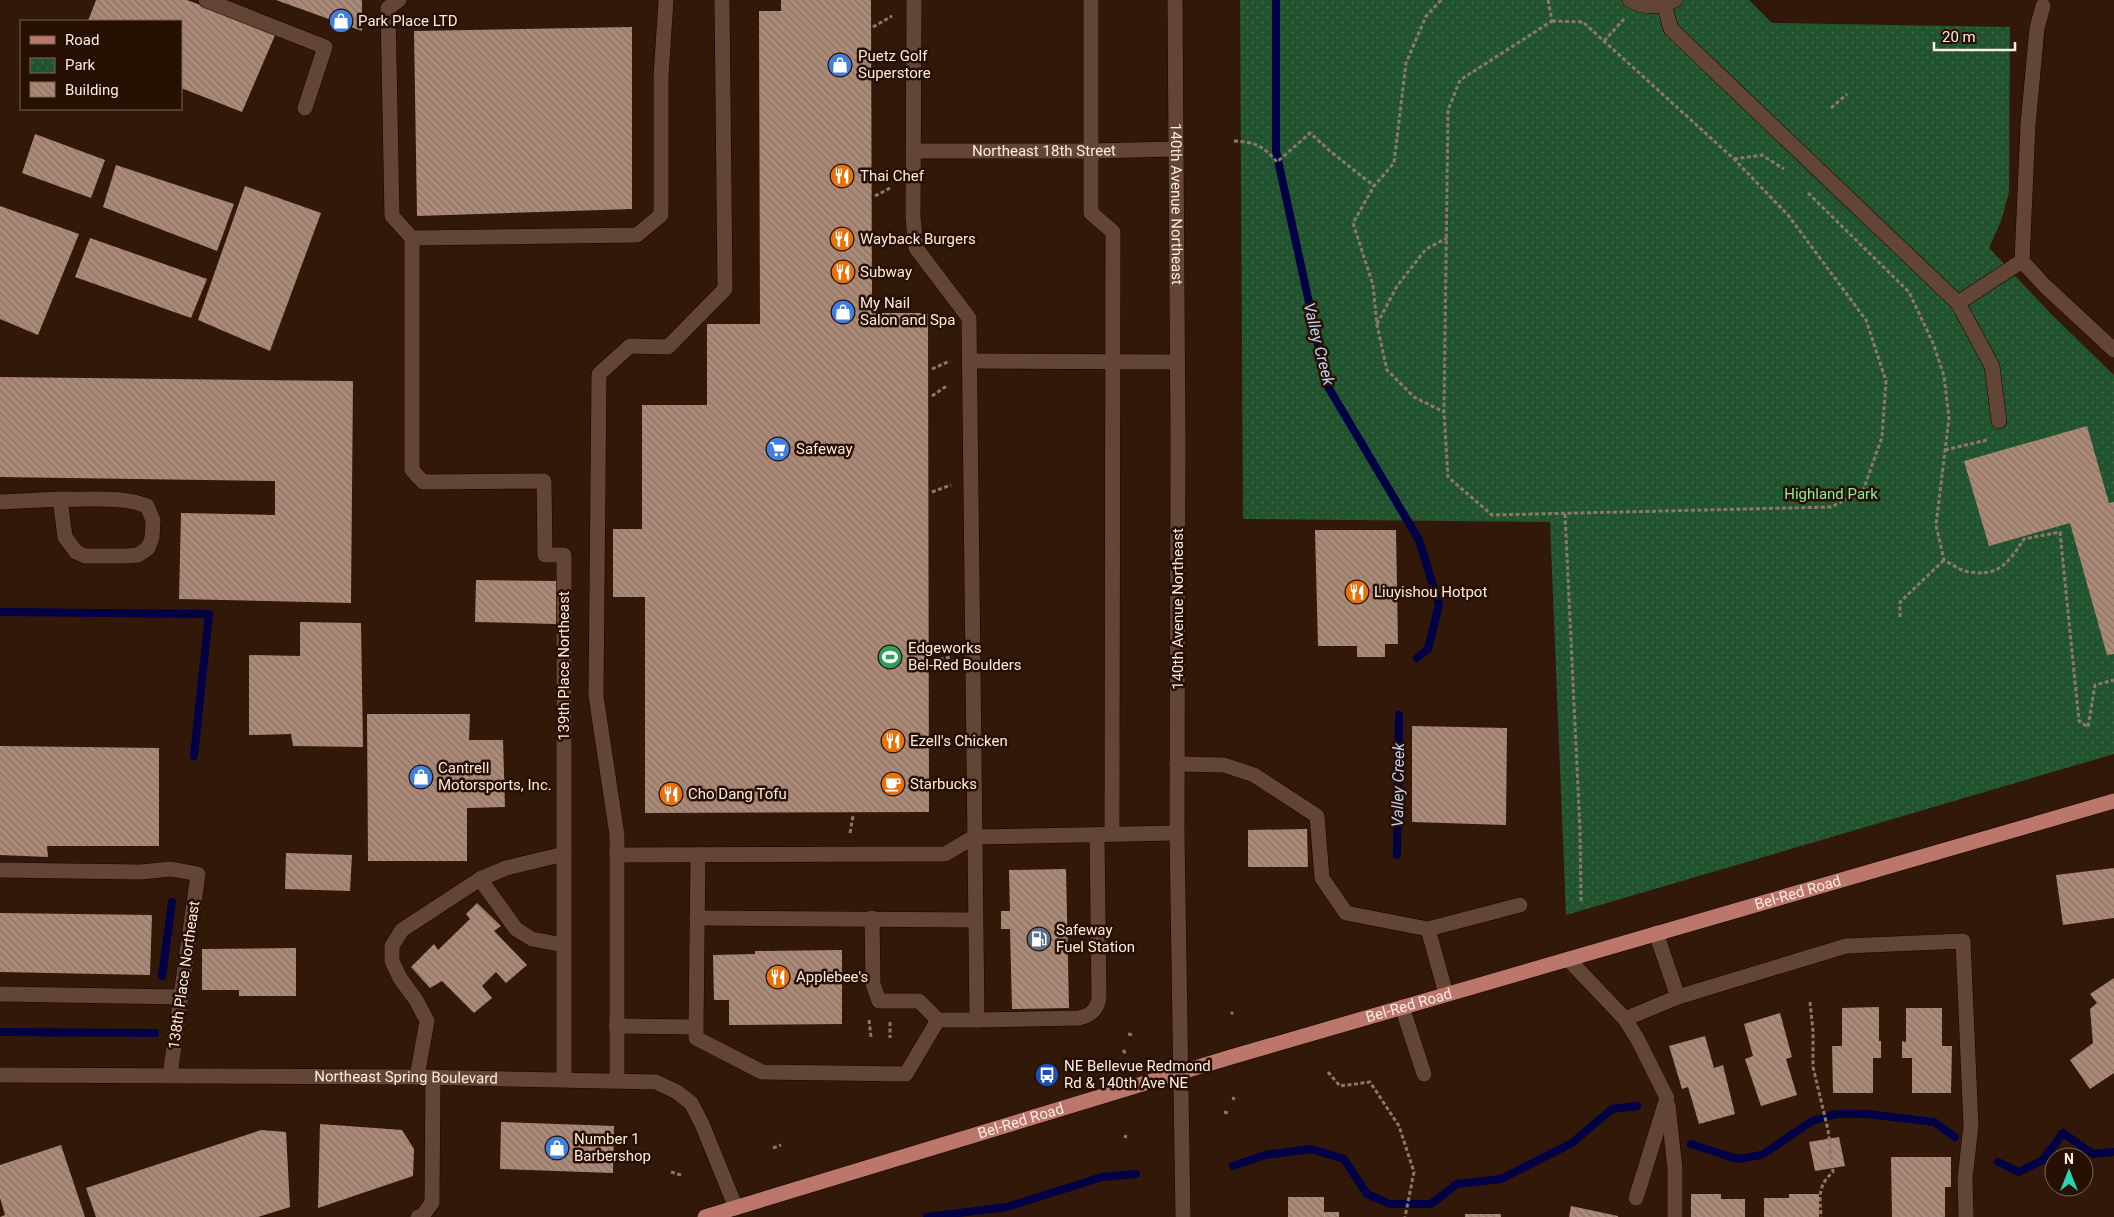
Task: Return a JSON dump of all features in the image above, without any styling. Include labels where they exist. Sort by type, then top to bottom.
[{"type":"main road","points":[[206,0],[325,46],[305,108]]},
{"type":"main road","points":[[399,0],[388,8],[392,216],[412,238],[637,235],[662,215],[662,77],[666,0]]},
{"type":"main road","points":[[617,1080],[617,835],[596,696],[599,374],[630,346],[668,347],[725,289],[722,0]]},
{"type":"main road","points":[[914,0],[913,217],[916,248],[970,318],[977,1020]]},
{"type":"main road","points":[[1092,0],[1091,213],[1113,232],[1112,834]]},
{"type":"main road","name":"140th Avenue Northeast","points":[[1175,0],[1177,834],[1183,1217]]},
{"type":"main road","points":[[1630,0],[1641,6],[1652,8],[1670,2],[1671,29],[1958,303],[1992,366],[1999,420]]},
{"type":"main road","points":[[2043,6],[2037,28],[2028,125],[2022,261],[2044,285],[2114,350]]},
{"type":"main road","name":"Northeast 18th Street","points":[[913,150],[1090,152],[1176,149]]},
{"type":"main road","name":"139th Place Northeast","points":[[412,238],[412,470],[424,482],[544,481],[545,555],[564,555],[564,1079]]},
{"type":"main road","points":[[1958,303],[2022,261]]},
{"type":"main road","points":[[970,361],[1177,362]]},
{"type":"main road","points":[[0,502],[60,499],[127,500],[147,506],[153,520],[152,538],[148,548],[138,555],[126,556],[85,556],[76,552],[65,537],[60,499]]},
{"type":"main road","points":[[1177,764],[1224,765],[1254,775],[1317,816],[1322,878],[1346,913],[1428,929],[1520,905]]},
{"type":"main road","name":"Bel-Red Road","points":[[706,1217],[1180,1072],[2114,801]]},
{"type":"main road","points":[[618,854],[698,856],[946,854],[974,837],[1177,834]]},
{"type":"main road","points":[[872,918],[873,984],[879,1001],[919,1001],[938,1020],[1080,1018],[1094,1012],[1099,998],[1097,835]]},
{"type":"main road","points":[[417,1077],[427,1021],[392,961],[392,946],[402,930],[480,879],[506,868],[564,854]]},
{"type":"main road","points":[[698,856],[696,1038],[762,1072],[906,1074],[938,1020]]},
{"type":"main road","name":"138th Place Northeast","points":[[0,870],[140,872],[171,869],[198,874],[170,1075]]},
{"type":"main road","points":[[480,879],[516,929],[532,939],[564,945]]},
{"type":"main road","points":[[697,918],[975,920]]},
{"type":"main road","points":[[1428,929],[1446,994]]},
{"type":"main road","points":[[1656,933],[1678,997]]},
{"type":"main road","points":[[1624,1019],[1678,997],[1846,946],[1962,941],[1971,1126],[1966,1168],[1966,1217]]},
{"type":"main road","points":[[1568,959],[1624,1019],[1638,1040],[1667,1098],[1674,1169],[1675,1217]]},
{"type":"main road","points":[[0,994],[181,997]]},
{"type":"main road","points":[[1402,1007],[1424,1074]]},
{"type":"main road","points":[[616,1026],[696,1027]]},
{"type":"main road","name":"Northeast Spring Boulevard","points":[[0,1075],[434,1077],[656,1082],[677,1092],[691,1103],[702,1124],[736,1208]]},
{"type":"main road","points":[[418,1217],[422,1216],[432,1202],[434,1077]]},
{"type":"main road","points":[[1636,1198],[1667,1098]]},
{"type":"path","points":[[1440,0],[1426,16],[1406,63],[1394,163],[1374,186],[1353,223],[1373,285],[1376,324],[1388,370],[1414,397],[1444,412]]},
{"type":"path","points":[[1548,0],[1552,21]]},
{"type":"path","points":[[873,27],[893,16]]},
{"type":"path","points":[[1552,21],[1583,22],[1604,41],[1734,159],[1788,215],[1866,320],[1886,381],[1882,437],[1863,491],[1831,508],[1492,515],[1448,476],[1444,412],[1448,110],[1460,80],[1552,21]]},
{"type":"path","points":[[1604,41],[1614,30]]},
{"type":"path","points":[[1831,108],[1847,94]]},
{"type":"path","points":[[1234,141],[1252,142],[1266,150],[1277,162],[1310,133],[1330,152],[1374,186]]},
{"type":"path","points":[[1734,159],[1762,156],[1784,168],[1791,175]]},
{"type":"path","points":[[875,196],[894,186]]},
{"type":"path","points":[[1805,189],[1909,292],[1933,343],[1944,376],[1949,418],[1936,524],[1944,560]]},
{"type":"path","points":[[1376,324],[1397,286],[1426,249],[1447,238]]},
{"type":"path","points":[[932,369],[950,361]]},
{"type":"path","points":[[932,396],[952,382]]},
{"type":"path","points":[[1945,450],[1987,440]]},
{"type":"path","points":[[932,492],[954,484]]},
{"type":"path","points":[[1565,514],[1580,830],[1581,903]]},
{"type":"path","points":[[1944,560],[1968,572],[1995,572],[2010,561],[2024,539],[2060,532],[2079,721],[2088,727],[2095,685],[2114,680]]},
{"type":"path","points":[[1900,617],[1900,602],[1944,560]]},
{"type":"path","points":[[933,660],[955,656]]},
{"type":"path","points":[[849,839],[853,816]]},
{"type":"path","points":[[1810,1002],[1813,1031],[1813,1067],[1828,1130],[1833,1172],[1822,1184],[1820,1190],[1821,1217]]},
{"type":"path","points":[[890,1017],[890,1038]]},
{"type":"path","points":[[868,1020],[871,1037]]},
{"type":"path","points":[[1328,1072],[1340,1086],[1370,1082],[1399,1126],[1414,1172],[1405,1217]]},
{"type":"path","points":[[773,1148],[782,1145]]},
{"type":"path","points":[[671,1172],[681,1175]]},
{"type":"green space","name":"Highland Park","points":[[1240,0],[1749,0],[1772,23],[2010,27],[2009,192],[2001,221],[1989,248],[2050,313],[2114,375],[2114,754],[1566,915],[1550,522],[1243,519]]},
{"type":"building","points":[[96,0],[187,0],[276,33],[242,112],[182,88],[182,20],[88,20]]},
{"type":"building","points":[[276,0],[362,0],[362,31]]},
{"type":"building","points":[[781,0],[871,0],[872,306],[879,313],[928,313],[929,812],[645,813],[645,597],[613,597],[613,529],[642,529],[642,405],[707,405],[707,324],[760,324],[759,11],[781,11]]},
{"type":"building","points":[[632,27],[632,209],[417,216],[414,31]]},
{"type":"building","points":[[35,134],[105,160],[91,198],[22,173]]},
{"type":"building","points":[[116,165],[234,204],[217,251],[103,207]]},
{"type":"building","points":[[245,186],[321,213],[270,351],[198,320]]},
{"type":"building","points":[[0,206],[79,234],[38,335],[0,319]]},
{"type":"building","points":[[90,238],[207,279],[191,318],[75,277]]},
{"type":"building","points":[[0,377],[353,381],[351,603],[179,599],[181,513],[275,515],[275,481],[0,477]]},
{"type":"building","points":[[2087,426],[2109,503],[2114,502],[2114,654],[2107,655],[2070,523],[1989,546],[1964,461]]},
{"type":"building","points":[[1315,530],[1396,530],[1398,644],[1385,644],[1385,657],[1357,657],[1357,646],[1318,646]]},
{"type":"building","points":[[476,580],[557,581],[556,624],[475,622]]},
{"type":"building","points":[[300,622],[361,623],[363,747],[293,746],[291,734],[249,735],[249,655],[300,656]]},
{"type":"building","points":[[367,714],[470,714],[469,740],[503,740],[505,807],[467,808],[467,861],[368,861]]},
{"type":"building","points":[[1412,726],[1507,728],[1506,825],[1412,822]]},
{"type":"building","points":[[0,746],[159,748],[159,846],[47,846],[48,857],[0,855]]},
{"type":"building","points":[[1307,829],[1308,867],[1248,867],[1248,830]]},
{"type":"building","points":[[286,853],[352,855],[350,891],[285,889]]},
{"type":"building","points":[[2114,868],[2114,918],[2063,925],[2056,875]]},
{"type":"building","name":"Safeway Fuel Station","points":[[1066,869],[1069,1008],[1012,1009],[1010,929],[1001,929],[1001,911],[1010,911],[1009,870]]},
{"type":"building","points":[[477,903],[501,926],[494,931],[527,965],[506,983],[496,972],[482,986],[492,998],[474,1013],[442,981],[430,988],[411,967],[434,944],[438,950],[470,919],[466,914]]},
{"type":"building","points":[[0,913],[152,915],[150,975],[0,972]]},
{"type":"building","points":[[296,948],[296,996],[239,996],[239,990],[202,990],[202,949]]},
{"type":"building","name":"Applebee's","points":[[842,950],[842,1024],[729,1025],[729,1000],[714,1000],[713,955],[755,954],[755,951]]},
{"type":"building","points":[[2114,978],[2114,1073],[2090,1089],[2070,1060],[2093,1043],[2090,1009],[2097,1003],[2090,994]]},
{"type":"building","points":[[1879,1007],[1881,1058],[1873,1058],[1873,1093],[1833,1093],[1832,1046],[1842,1046],[1842,1008]]},
{"type":"building","points":[[1906,1008],[1942,1008],[1942,1046],[1952,1046],[1951,1093],[1912,1093],[1912,1058],[1902,1058],[1902,1041],[1906,1042]]},
{"type":"building","points":[[1780,1013],[1792,1057],[1786,1059],[1797,1095],[1761,1106],[1745,1059],[1753,1056],[1744,1024]]},
{"type":"building","points":[[1705,1036],[1714,1068],[1723,1065],[1735,1114],[1699,1124],[1688,1087],[1682,1089],[1669,1046]]},
{"type":"building","name":"Number 1 Barbershop","points":[[501,1122],[614,1126],[613,1173],[500,1169]]},
{"type":"building","points":[[320,1124],[402,1130],[414,1149],[413,1176],[318,1208]]},
{"type":"building","points":[[261,1130],[286,1132],[290,1207],[258,1217],[96,1217],[86,1188]]},
{"type":"building","points":[[1839,1137],[1845,1166],[1815,1171],[1809,1142]]},
{"type":"building","points":[[61,1145],[85,1217],[0,1217],[5,1215],[0,1198],[0,1165]]},
{"type":"building","points":[[1891,1157],[1951,1157],[1951,1187],[1945,1187],[1945,1217],[1892,1217]]},
{"type":"building","points":[[1691,1194],[1721,1194],[1721,1199],[1745,1199],[1745,1217],[1691,1217]]},
{"type":"building","points":[[1789,1194],[1819,1194],[1819,1217],[1764,1217],[1764,1198],[1789,1198]]},
{"type":"building","points":[[1288,1197],[1324,1197],[1324,1212],[1339,1212],[1339,1217],[1288,1217]]},
{"type":"building","points":[[1571,1206],[1618,1216],[1618,1217],[1569,1217]]},
{"type":"building","points":[[1465,1214],[1501,1214],[1501,1217],[1465,1217]]},
{"type":"waterway","name":"Valley Creek","points":[[1276,0],[1276,151],[1327,385],[1419,540],[1439,605],[1428,649],[1417,658]]},
{"type":"waterway","points":[[0,612],[209,614],[194,756]]},
{"type":"waterway","name":"Valley Creek","points":[[1397,855],[1399,715]]},
{"type":"waterway","points":[[162,976],[172,902]]},
{"type":"waterway","points":[[0,1032],[155,1033]]},
{"type":"waterway","points":[[1233,1166],[1265,1155],[1311,1149],[1344,1159],[1367,1194],[1390,1204],[1431,1204],[1457,1184],[1501,1179],[1572,1143],[1612,1109],[1637,1106]]},
{"type":"waterway","points":[[1691,1144],[1737,1159],[1762,1155],[1812,1121],[1836,1114],[1867,1114],[1934,1122],[1955,1137]]},
{"type":"waterway","points":[[1998,1162],[2019,1172],[2043,1160],[2063,1133],[2093,1154],[2114,1152]]},
{"type":"waterway","points":[[927,1217],[1007,1207],[1102,1177],[1136,1174]]},
{"type":"place","name":"Park Place LTD","points":[[341,21]]},
{"type":"place","name":"Puetz Golf Superstore","points":[[840,65]]},
{"type":"place","name":"Thai Chef","points":[[842,176]]},
{"type":"place","name":"Wayback Burgers","points":[[842,239]]},
{"type":"place","name":"Subway","points":[[843,272]]},
{"type":"place","name":"My Nail Salon and Spa","points":[[843,312]]},
{"type":"place","name":"Safeway","points":[[778,449]]},
{"type":"place","name":"Liuyishou Hotpot","points":[[1357,592]]},
{"type":"place","name":"Edgeworks Bel-Red Boulders","points":[[890,657]]},
{"type":"place","name":"Ezell's Chicken","points":[[893,741]]},
{"type":"place","name":"Cantrell Motorsports, Inc.","points":[[421,777]]},
{"type":"place","name":"Starbucks","points":[[893,784]]},
{"type":"place","name":"Cho Dang Tofu","points":[[671,794]]},
{"type":"place","name":"Safeway Fuel Station","points":[[1039,939]]},
{"type":"place","name":"Applebee's","points":[[778,977]]},
{"type":"place","name":"NE Bellevue Redmond Rd & 140th Ave NE","points":[[1047,1075]]},
{"type":"place","name":"Number 1 Barbershop","points":[[557,1148]]}]
